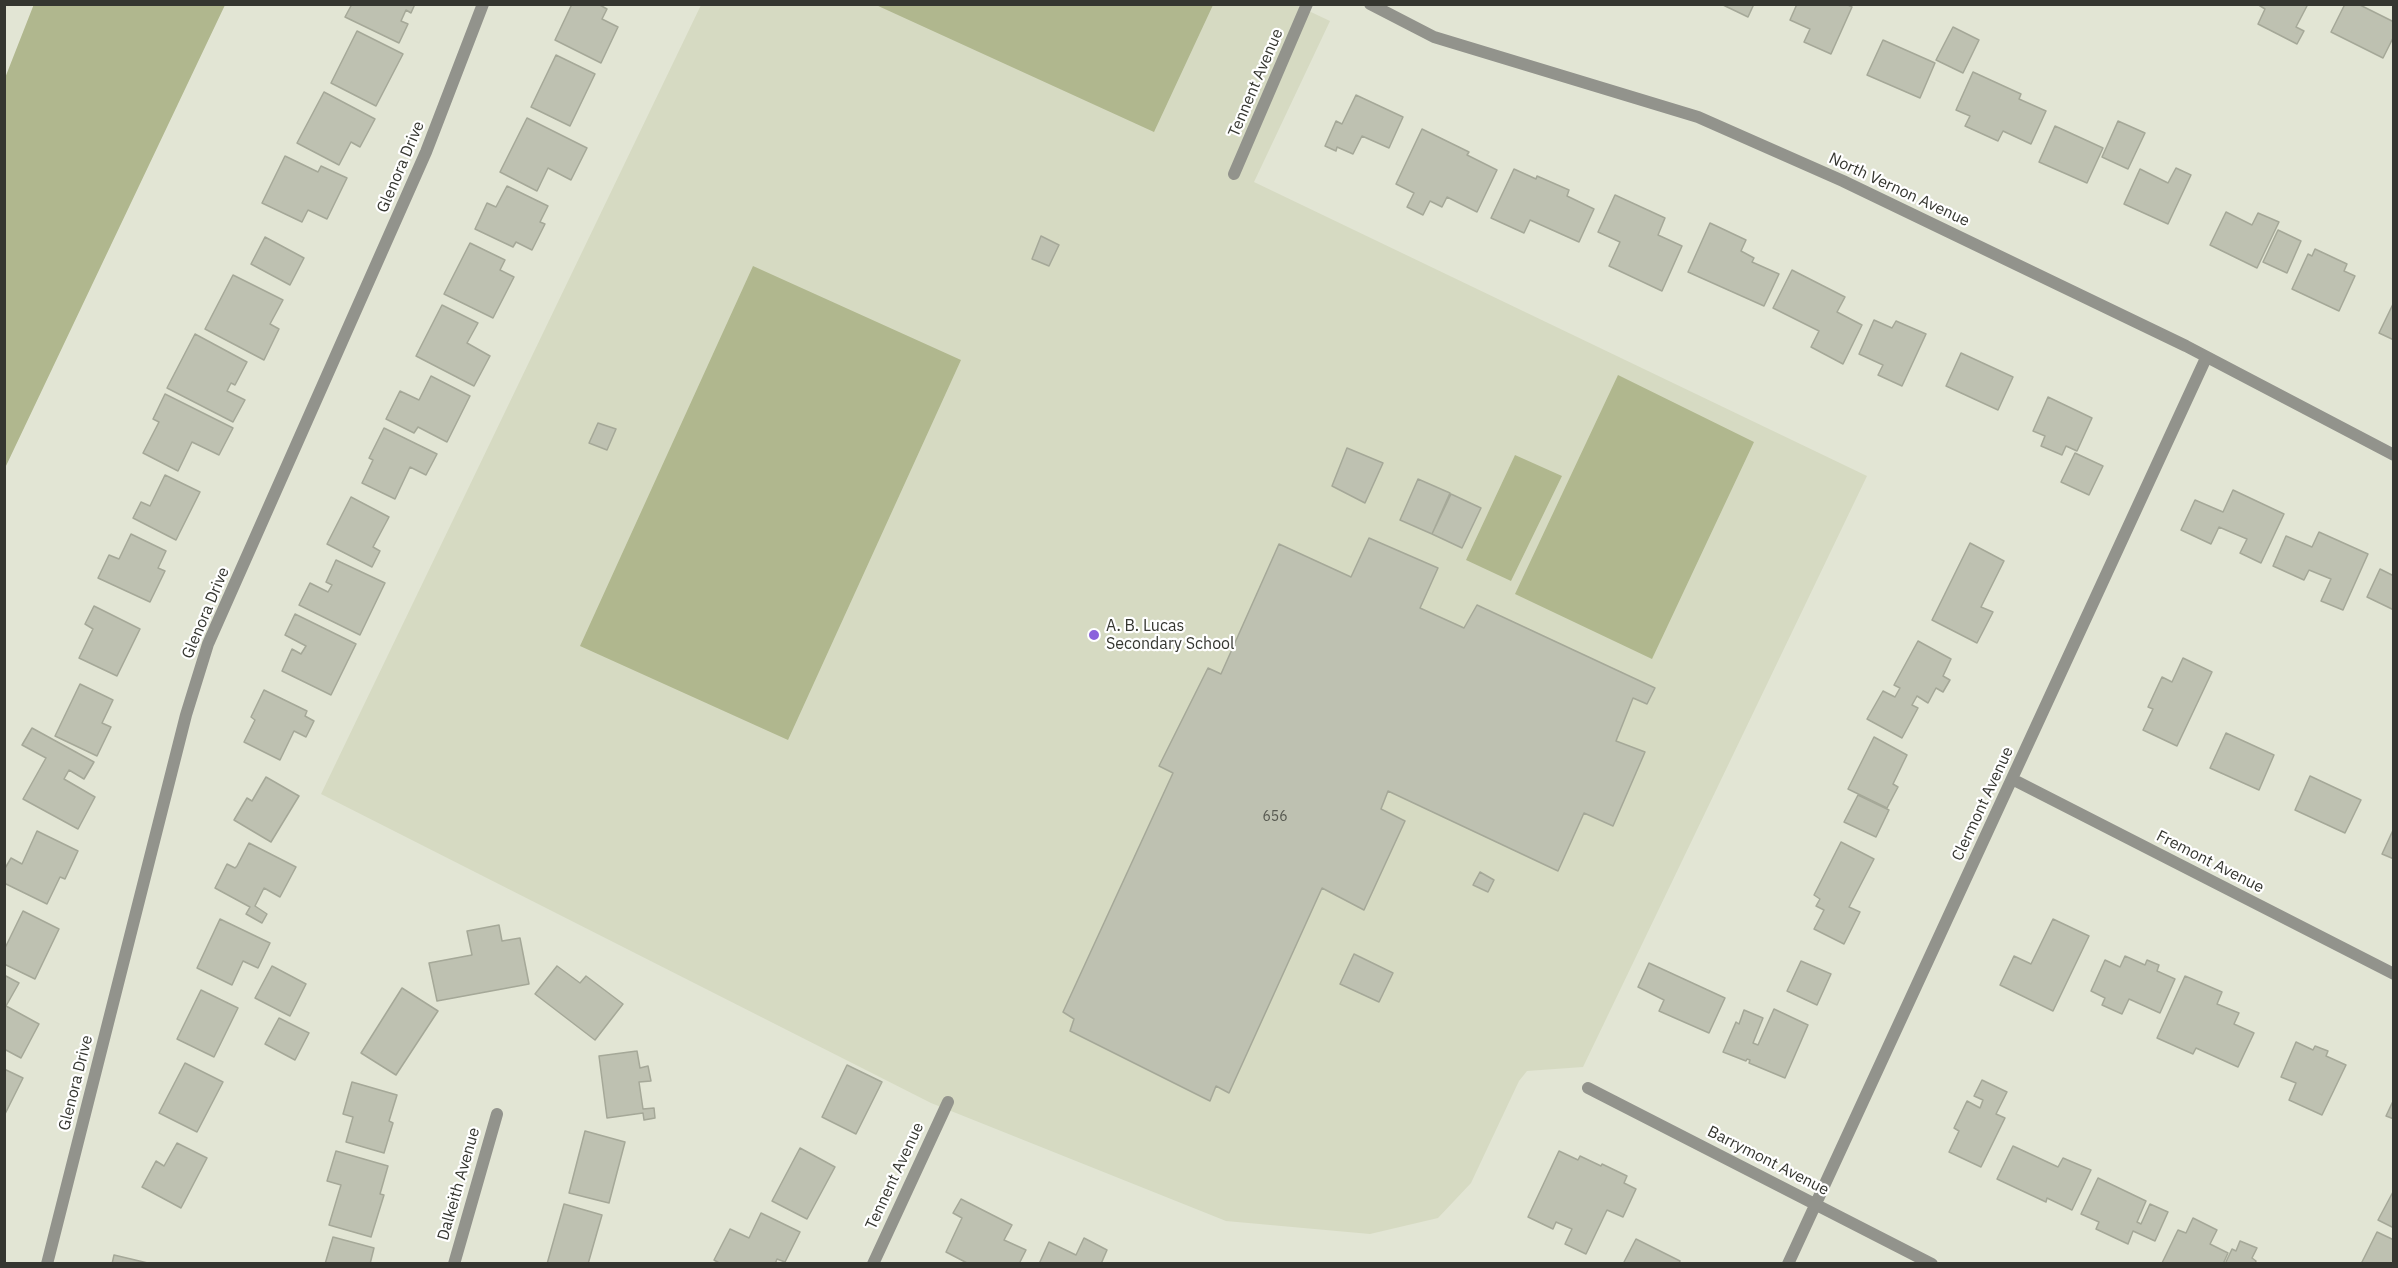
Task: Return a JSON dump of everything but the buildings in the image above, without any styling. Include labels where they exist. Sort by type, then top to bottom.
[{"type":"street","name":"Glenora Drive","points":[[47,1263],[186,715],[208,644],[426,152],[483,4]]},
{"type":"street","name":"Tennent Avenue","points":[[1234,174],[1307,4]]},
{"type":"street","name":"North Vernon Avenue","points":[[1370,4],[1434,37],[1698,117],[1842,181],[2206,358],[2394,455]]},
{"type":"street","name":"Clermont Avenue","points":[[1788,1263],[2206,358]]},
{"type":"street","name":"Fremont Avenue","points":[[2012,779],[2394,974]]},
{"type":"street","name":"Barrymont Avenue","points":[[1588,1088],[1932,1263]]},
{"type":"street","name":"Tennent Avenue","points":[[873,1263],[948,1102]]},
{"type":"street","name":"Dalkeith Avenue","points":[[454,1263],[497,1114]]},
{"type":"shaded area","name":"A. B. Lucas Secondary School","points":[[701,5],[1296,5],[1330,21],[1254,182],[1867,476],[1583,1067],[1527,1071],[1519,1081],[1471,1183],[1438,1218],[1370,1234],[1226,1221],[931,1103],[321,794]]},
{"type":"green space","points":[[34,4],[225,5],[5,468],[5,78]]},
{"type":"green space","points":[[876,5],[1213,5],[1154,132]]},
{"type":"green space","points":[[753,266],[961,360],[788,740],[580,646]]},
{"type":"green space","points":[[1618,375],[1754,442],[1652,659],[1515,594]]},
{"type":"green space","points":[[1515,455],[1562,476],[1511,581],[1466,560]]},
{"type":"place","name":"A. B. Lucas Secondary School","points":[[1094,635]]}]
